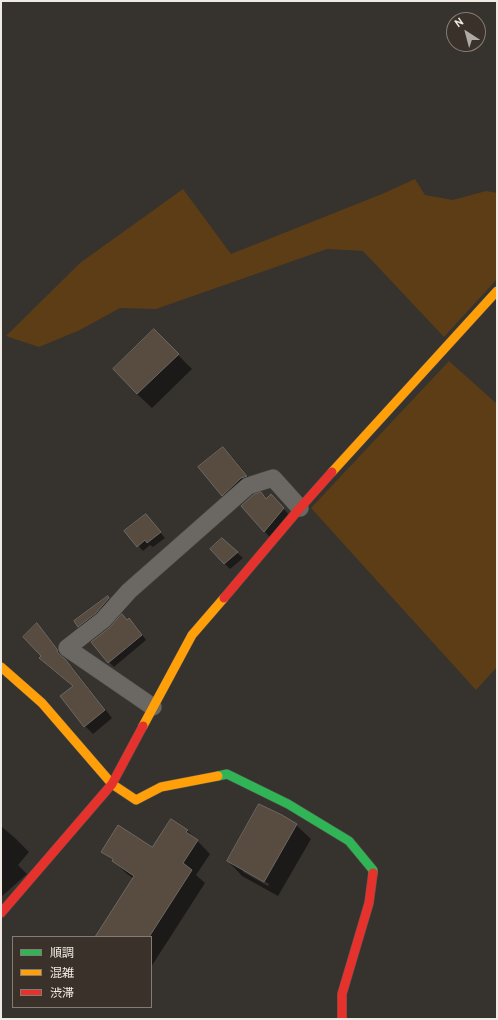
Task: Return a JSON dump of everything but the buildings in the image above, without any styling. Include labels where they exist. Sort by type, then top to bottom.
[{"type":"street","points":[[1,913],[112,784],[192,634],[300,508],[497,291]]},
{"type":"street","points":[[153,707],[67,648],[103,620],[129,591],[248,486],[273,478],[300,508]]},
{"type":"street","points":[[1,667],[42,703],[112,784],[136,800],[161,787],[227,774],[288,804],[349,841],[373,870],[369,903],[342,994],[342,1019]]},
{"type":"shaded area","points":[[415,179],[425,195],[453,200],[486,191],[497,193],[497,279],[444,337],[363,251],[327,249],[156,309],[120,308],[80,330],[39,347],[6,336],[80,263],[183,189],[231,254],[382,194]]},
{"type":"shaded area","points":[[449,361],[497,404],[497,667],[476,690],[311,508]]},
{"type":"traffic: fast","points":[[218,776],[227,774],[288,804],[349,841],[373,870],[373,873]]},
{"type":"traffic: slow","points":[[332,472],[497,291]]},
{"type":"traffic: slow","points":[[143,726],[192,635],[224,598]]},
{"type":"traffic: slow","points":[[1,667],[42,703],[112,784],[136,800],[161,787],[218,776]]},
{"type":"traffic: jam","points":[[224,598],[332,472]]},
{"type":"traffic: jam","points":[[1,913],[112,784],[143,726]]},
{"type":"traffic: jam","points":[[342,1019],[342,994],[369,903],[373,873]]}]
